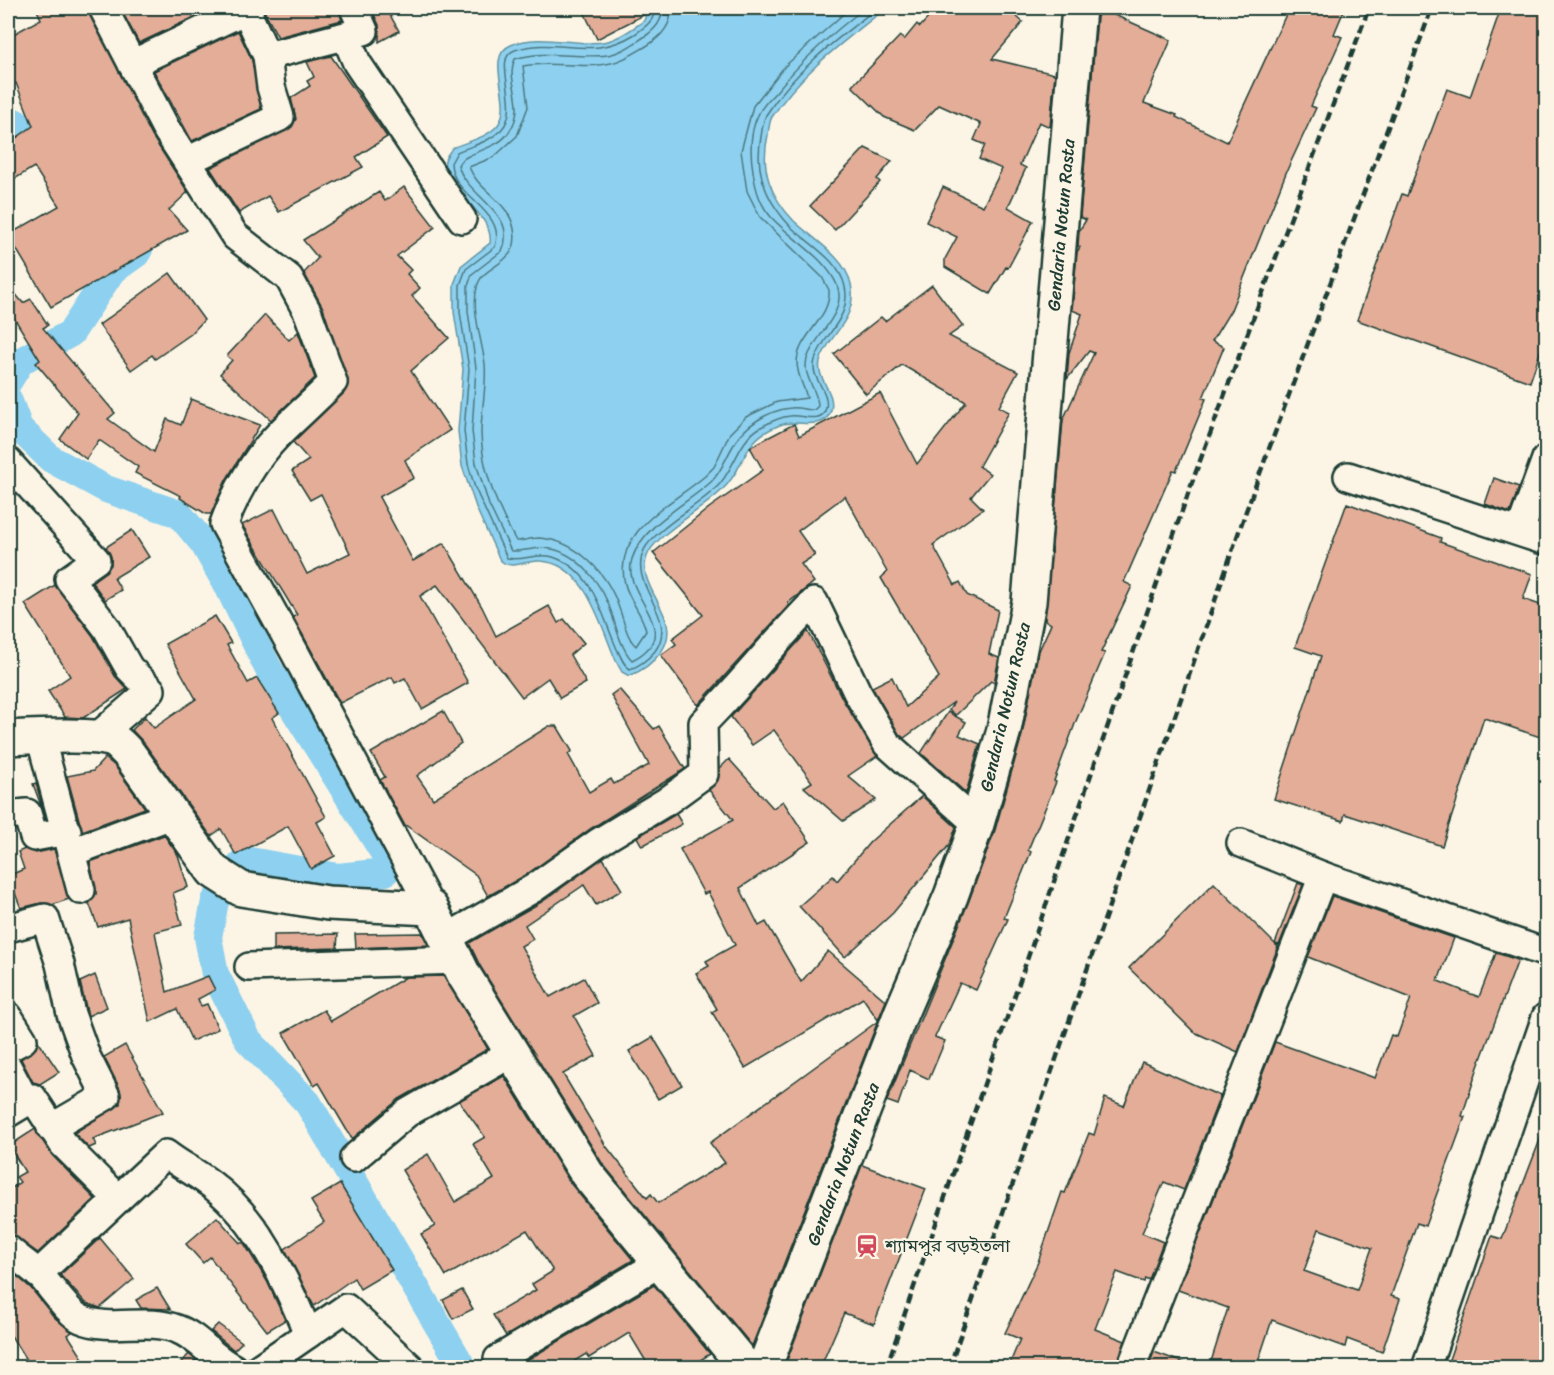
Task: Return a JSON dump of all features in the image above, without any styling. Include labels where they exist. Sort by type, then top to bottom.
[{"type":"main road","name":"Gendaria Notun Rasta","points":[[764,1368],[977,824],[1004,730],[1029,602],[1080,8]]},
{"type":"main road","points":[[8,738],[97,737],[115,741],[129,754],[213,871],[241,889],[328,903],[430,908],[451,950],[587,1174],[658,1264],[746,1368]]},
{"type":"street","points":[[103,8],[166,129],[235,236],[289,278],[308,313],[333,382],[278,435],[246,479],[230,506],[224,524],[430,908]]},
{"type":"street","points":[[132,64],[247,8],[267,56],[271,87],[280,117],[187,161]]},
{"type":"street","points":[[267,56],[349,37],[364,31],[354,8]]},
{"type":"street","points":[[349,37],[349,44],[357,63],[462,219]]},
{"type":"street","points":[[1520,531],[1546,459]]},
{"type":"street","points":[[8,462],[96,560],[69,579],[106,627],[129,668],[151,690],[97,737]]},
{"type":"street","points":[[1348,476],[1546,541]]},
{"type":"street","points":[[249,967],[451,950],[599,842],[667,801],[704,774],[703,723],[728,698],[769,647],[814,602],[857,692],[887,744],[977,824]]},
{"type":"street","points":[[40,736],[81,890]]},
{"type":"street","points":[[8,815],[27,813],[34,837],[69,842],[174,814]]},
{"type":"street","points":[[1241,843],[1323,876],[1546,953]]},
{"type":"street","points":[[1131,1368],[1323,876]]},
{"type":"street","points":[[8,928],[45,918],[60,964],[71,1014],[86,1056],[106,1096],[51,1128]]},
{"type":"street","points":[[8,1016],[23,1040],[8,1048]]},
{"type":"street","points":[[1426,1368],[1546,1017]]},
{"type":"street","points":[[354,1158],[407,1113],[512,1053]]},
{"type":"street","points":[[8,1068],[17,1107],[33,1098],[51,1128],[87,1170],[117,1198]]},
{"type":"street","points":[[38,1274],[166,1154],[212,1185],[240,1213],[293,1296],[308,1334]]},
{"type":"street","points":[[8,1250],[38,1274],[79,1319],[102,1325],[139,1323],[176,1328],[206,1346],[223,1363],[233,1368]]},
{"type":"street","points":[[498,1359],[658,1264]]},
{"type":"street","points":[[259,1368],[346,1308],[411,1368]]},
{"type":"water","points":[[648,8],[886,8],[824,58],[783,101],[771,119],[766,147],[766,171],[779,202],[794,221],[835,257],[848,274],[851,284],[851,308],[820,362],[821,374],[831,397],[831,410],[828,417],[817,423],[787,423],[767,431],[751,446],[722,490],[655,544],[649,552],[645,565],[651,590],[664,614],[667,639],[654,660],[629,676],[622,672],[617,663],[598,616],[581,585],[570,573],[556,565],[534,561],[509,565],[500,560],[477,510],[462,466],[458,431],[463,369],[454,312],[454,284],[461,266],[490,243],[489,232],[484,221],[450,180],[445,170],[445,160],[452,148],[481,137],[497,126],[502,117],[503,106],[499,60],[503,51],[511,45],[535,40],[596,43],[613,40],[644,21]]},
{"type":"building","points":[[36,8],[87,8],[152,136],[188,192],[169,210],[187,230],[51,307],[8,235],[59,206],[34,167],[8,183],[8,144],[33,126],[16,83],[8,88],[8,37],[41,19]]},
{"type":"building","points":[[120,8],[214,8],[139,43]]},
{"type":"building","points":[[265,8],[338,8],[342,20],[278,37],[265,13]]},
{"type":"building","points":[[371,8],[386,8],[399,31],[379,42],[379,25]]},
{"type":"building","points":[[582,8],[657,8],[597,39]]},
{"type":"building","points":[[937,8],[1006,8],[1023,22],[992,59],[1055,74],[1050,127],[1039,122],[1020,165],[1026,168],[1008,207],[1033,221],[1008,268],[1006,267],[990,294],[945,267],[945,259],[957,237],[926,222],[943,187],[983,206],[1002,169],[979,159],[985,145],[974,140],[981,124],[939,105],[915,130],[884,117],[852,86],[900,36],[904,40],[917,24],[920,27]]},
{"type":"building","points":[[1289,8],[1345,8],[1334,34],[1342,37],[1311,106],[1316,108],[1288,168],[1231,310],[1212,341],[1224,347],[1203,398],[1206,399],[1176,471],[1173,470],[1124,582],[1132,586],[1101,652],[1105,653],[1076,721],[1054,781],[1056,782],[1028,850],[1031,852],[1004,918],[1008,919],[976,990],[960,983],[935,1037],[945,1041],[929,1079],[910,1070],[898,1105],[887,1101],[968,903],[995,830],[1022,735],[1038,653],[1051,624],[1045,620],[1063,420],[1094,353],[1089,351],[1067,379],[1069,353],[1082,314],[1072,310],[1077,252],[1080,247],[1078,246],[1079,231],[1086,220],[1080,217],[1097,17],[1101,9],[1171,40],[1144,103],[1177,115],[1176,117],[1227,142]]},
{"type":"building","points":[[1501,8],[1546,8],[1546,335],[1530,382],[1357,320],[1402,194],[1407,196],[1447,89],[1470,97]]},
{"type":"building","points":[[238,31],[252,60],[261,109],[192,141],[154,71]]},
{"type":"building","points":[[331,56],[387,137],[356,157],[363,167],[279,212],[268,196],[239,213],[210,168],[292,127],[296,119],[291,98],[310,86],[307,81],[314,77],[307,62]]},
{"type":"building","points":[[865,148],[892,161],[877,179],[880,182],[835,230],[810,206]]},
{"type":"building","points":[[404,187],[435,227],[397,256],[411,270],[407,274],[420,288],[412,296],[449,338],[411,371],[450,430],[405,460],[414,478],[379,497],[413,561],[444,543],[482,607],[496,636],[549,606],[558,623],[564,619],[584,643],[570,655],[586,683],[560,698],[548,678],[522,697],[437,585],[420,596],[468,683],[422,709],[405,678],[395,683],[392,677],[340,703],[293,617],[297,615],[242,525],[274,509],[307,574],[350,553],[321,494],[310,500],[292,471],[309,460],[293,442],[344,393],[348,385],[323,308],[304,273],[318,258],[303,240],[379,192],[385,201]]},
{"type":"building","points":[[170,273],[204,320],[191,334],[155,359],[152,355],[131,370],[99,325]]},
{"type":"building","points":[[932,285],[963,326],[949,336],[1018,372],[999,407],[1009,412],[979,466],[990,474],[971,497],[983,509],[933,545],[955,585],[960,582],[967,595],[998,610],[989,654],[999,658],[994,683],[991,681],[956,715],[949,710],[954,702],[904,738],[899,734],[872,687],[892,677],[906,707],[939,677],[881,578],[887,572],[845,496],[798,531],[815,555],[801,564],[814,582],[788,603],[789,605],[698,705],[661,655],[676,644],[672,639],[703,615],[653,553],[709,508],[763,470],[750,447],[794,424],[799,436],[880,393],[917,464],[966,402],[902,365],[866,394],[834,354],[881,317],[885,321]]},
{"type":"building","points":[[13,291],[23,303],[31,299],[48,325],[43,328],[115,413],[108,419],[154,452],[167,419],[181,425],[191,399],[260,425],[226,480],[211,514],[206,514],[180,498],[181,496],[135,473],[138,467],[99,440],[86,459],[60,439],[78,413],[36,363],[40,360],[8,308],[8,295]]},
{"type":"building","points":[[265,315],[289,340],[298,332],[315,378],[271,420],[220,374],[232,360],[227,356]]},
{"type":"building","points":[[1494,478],[1519,487],[1510,513],[1485,504]]},
{"type":"building","points":[[1347,503],[1441,538],[1440,542],[1532,574],[1523,599],[1546,607],[1546,739],[1484,718],[1442,846],[1345,814],[1343,821],[1274,799],[1321,656],[1295,647]]},
{"type":"building","points":[[132,530],[149,557],[114,578],[121,590],[105,600],[92,582],[111,565],[111,557],[106,547]]},
{"type":"building","points":[[55,585],[93,636],[115,676],[127,689],[83,718],[65,717],[48,691],[70,676],[25,604]]},
{"type":"building","points":[[215,616],[231,643],[227,645],[248,683],[257,678],[279,713],[272,718],[326,817],[317,822],[335,856],[311,869],[288,826],[236,855],[221,829],[211,836],[144,743],[132,730],[145,717],[154,728],[196,699],[165,644]]},
{"type":"building","points":[[808,631],[843,700],[877,756],[848,776],[876,800],[843,821],[804,787],[812,782],[774,730],[752,745],[731,717]]},
{"type":"building","points":[[619,689],[654,729],[659,726],[685,769],[590,829],[526,875],[488,896],[476,875],[404,824],[380,780],[385,777],[371,753],[443,711],[461,743],[417,776],[433,799],[549,726],[557,726],[572,751],[568,754],[589,792],[611,779],[614,784],[649,765],[611,695]]},
{"type":"building","points":[[948,712],[966,722],[959,735],[980,744],[966,793],[921,753]]},
{"type":"building","points":[[105,758],[115,766],[145,808],[82,831],[67,776],[93,771]]},
{"type":"building","points":[[729,759],[773,808],[783,801],[810,842],[740,888],[759,926],[766,922],[801,982],[828,951],[886,1001],[878,1020],[863,998],[745,1068],[712,1012],[717,1009],[696,973],[709,966],[706,961],[735,945],[708,892],[704,894],[680,849],[733,820],[709,790],[718,780],[720,768]]},
{"type":"building","points":[[36,783],[46,819],[33,784]]},
{"type":"building","points":[[922,796],[956,827],[950,844],[893,913],[845,957],[799,906],[833,876],[837,881],[870,842]]},
{"type":"building","points":[[676,814],[682,824],[642,846],[637,837]]},
{"type":"building","points":[[164,835],[178,855],[188,887],[173,893],[182,925],[155,932],[167,992],[208,976],[215,990],[198,999],[201,1006],[207,1004],[218,1029],[192,1041],[177,1009],[150,1022],[128,918],[98,927],[89,903],[96,894],[90,862]]},
{"type":"building","points":[[25,849],[36,853],[54,849],[69,899],[52,905],[41,903],[21,908],[8,876],[24,869],[18,852]]},
{"type":"building","points":[[603,858],[622,890],[596,905],[584,885],[525,925],[533,939],[521,946],[550,997],[584,978],[597,1003],[574,1016],[596,1056],[563,1074],[606,1146],[647,1198],[651,1194],[658,1203],[725,1163],[710,1143],[878,1021],[752,1346],[602,1163],[480,966],[469,943],[543,901]]},
{"type":"building","points":[[1214,883],[1278,947],[1238,1052],[1194,1032],[1129,968]]},
{"type":"building","points":[[1298,883],[1303,885],[1279,945],[1275,944]]},
{"type":"building","points":[[1332,896],[1454,938],[1438,981],[1479,997],[1496,953],[1518,960],[1478,1067],[1462,1116],[1465,1117],[1425,1226],[1417,1223],[1391,1296],[1400,1299],[1382,1352],[1347,1339],[1345,1347],[1272,1320],[1256,1368],[1209,1368],[1228,1308],[1178,1290],[1275,1042],[1375,1078],[1391,1035],[1397,1037],[1411,998],[1308,957]],"holes":[[[1319,1229],[1372,1248],[1357,1290],[1304,1271]]]},
{"type":"building","points":[[422,933],[428,945],[356,948],[355,934]]},
{"type":"building","points":[[338,934],[337,948],[274,950],[274,935]]},
{"type":"building","points":[[95,975],[107,1007],[88,1016],[80,982]]},
{"type":"building","points":[[444,976],[488,1049],[399,1099],[352,1139],[319,1083],[314,1086],[283,1033],[324,1010],[331,1021],[406,977]]},
{"type":"building","points":[[653,1037],[682,1085],[658,1099],[629,1051]]},
{"type":"building","points":[[38,1041],[59,1072],[40,1084],[33,1082],[21,1059],[36,1048]]},
{"type":"building","points":[[125,1045],[163,1112],[93,1139],[96,1145],[89,1148],[74,1133],[120,1104],[120,1089],[104,1057]]},
{"type":"building","points":[[1142,1062],[1220,1096],[1184,1190],[1164,1182],[1142,1233],[1163,1242],[1149,1280],[1145,1278],[1144,1282],[1117,1272],[1095,1329],[1125,1341],[1116,1368],[1008,1368],[1020,1339],[1005,1333],[1038,1262],[1062,1192],[1065,1193],[1089,1133],[1094,1135],[1105,1098],[1124,1106]]},
{"type":"building","points":[[504,1076],[571,1184],[633,1260],[506,1336],[493,1315],[536,1290],[532,1284],[553,1271],[527,1230],[446,1276],[421,1234],[435,1226],[402,1170],[428,1154],[455,1202],[494,1179],[473,1144],[485,1137],[459,1101]]},
{"type":"building","points":[[35,1129],[52,1155],[95,1199],[38,1253],[8,1232],[8,1191],[20,1182],[16,1177],[25,1172],[9,1146]]},
{"type":"building","points":[[1543,1132],[1546,1133],[1546,1368],[1446,1368],[1492,1236],[1502,1239]]},
{"type":"building","points":[[862,1165],[926,1189],[874,1324],[844,1313],[820,1368],[784,1368]]},
{"type":"building","points":[[340,1184],[392,1270],[360,1289],[354,1278],[314,1306],[285,1249],[324,1222],[311,1201]]},
{"type":"building","points":[[217,1217],[240,1243],[244,1243],[267,1281],[285,1320],[267,1331],[210,1257],[203,1263],[186,1244]]},
{"type":"building","points":[[100,1238],[134,1279],[100,1308],[86,1303],[60,1275]]},
{"type":"building","points":[[8,1269],[30,1287],[54,1317],[72,1332],[68,1335],[89,1368],[31,1368],[8,1331]]},
{"type":"building","points":[[654,1285],[710,1354],[688,1368],[650,1368],[629,1333],[589,1358],[586,1354],[563,1368],[525,1368],[522,1363]]},
{"type":"building","points":[[157,1288],[170,1309],[141,1308],[136,1300]]},
{"type":"building","points":[[462,1290],[473,1309],[453,1319],[443,1300]]},
{"type":"building","points":[[218,1324],[242,1342],[234,1350],[211,1331]]},
{"type":"building","points":[[1154,1352],[1190,1365],[1190,1368],[1148,1368]]},
{"type":"building","points":[[189,1354],[202,1366],[204,1368],[176,1368]]},
{"type":"waterway","points":[[8,119],[62,146]]},
{"type":"waterway","points":[[8,382],[21,361],[71,333],[111,272],[136,254],[139,249]]},
{"type":"waterway","points":[[8,399],[19,428],[51,459],[106,489],[179,514],[204,544],[230,590],[268,668],[391,864],[385,872],[338,877],[244,860],[215,901],[208,937],[215,974],[248,1040],[308,1103],[463,1368]]},
{"type":"railway","points":[[886,1368],[1191,485],[1369,8]]},
{"type":"railway","points":[[949,1368],[1246,511],[1432,8]]},
{"type":"place","name":"শ্যামপুর বড়ইতলা","points":[[867,1246]]}]
